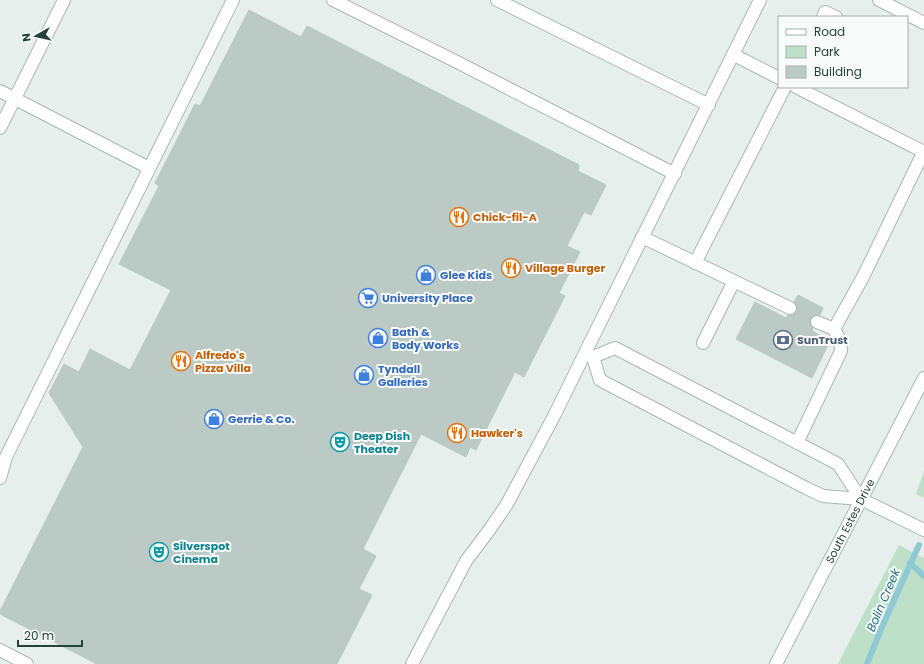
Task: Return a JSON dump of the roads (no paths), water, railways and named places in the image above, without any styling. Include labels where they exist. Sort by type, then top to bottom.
[{"type":"main road","points":[[0,128],[64,0]]},
{"type":"main road","points":[[0,478],[6,458],[233,0]]},
{"type":"main road","points":[[333,0],[675,174]]},
{"type":"main road","points":[[498,0],[709,105]]},
{"type":"main road","points":[[412,664],[466,561],[507,504],[554,416],[589,355],[642,237],[675,174],[760,0]]},
{"type":"main road","points":[[879,0],[924,23]]},
{"type":"main road","points":[[824,16],[826,12],[834,16]]},
{"type":"main road","points":[[734,55],[778,77]]},
{"type":"main road","points":[[695,262],[784,88]]},
{"type":"main road","points":[[798,88],[924,152],[863,277],[834,329]]},
{"type":"main road","points":[[0,91],[149,168]]},
{"type":"main road","points":[[642,237],[790,308]]},
{"type":"main road","points":[[703,343],[734,281]]},
{"type":"main road","points":[[797,443],[841,352],[840,340],[834,329],[817,322]]},
{"type":"main road","points":[[589,355],[614,348],[838,464],[861,498]]},
{"type":"main road","points":[[589,355],[600,380],[823,496],[861,498],[924,530]]},
{"type":"main road","name":"South Estes Drive","points":[[776,664],[924,378]]},
{"type":"main road","points":[[0,650],[27,664]]},
{"type":"waterway","name":"Bolin Creek","points":[[867,664],[919,545]]},
{"type":"waterway","points":[[910,563],[924,576]]},
{"type":"place","name":"Chick-fil-A","points":[[459,217]]},
{"type":"place","name":"Village Burger","points":[[511,268]]},
{"type":"place","name":"Glee Kids","points":[[426,275]]},
{"type":"place","name":"University Place","points":[[368,298]]},
{"type":"place","name":"Bath & Body Works","points":[[378,338]]},
{"type":"place","name":"SunTrust","points":[[783,340]]},
{"type":"place","name":"Alfredo's Pizza Villa","points":[[181,361]]},
{"type":"place","name":"Tyndall Galleries","points":[[364,375]]},
{"type":"place","name":"Gerrie & Co.","points":[[214,419]]},
{"type":"place","name":"Hawker's","points":[[457,433]]},
{"type":"place","name":"Deep Dish Theater","points":[[340,442]]},
{"type":"place","name":"Silverspot Cinema","points":[[159,552]]}]
